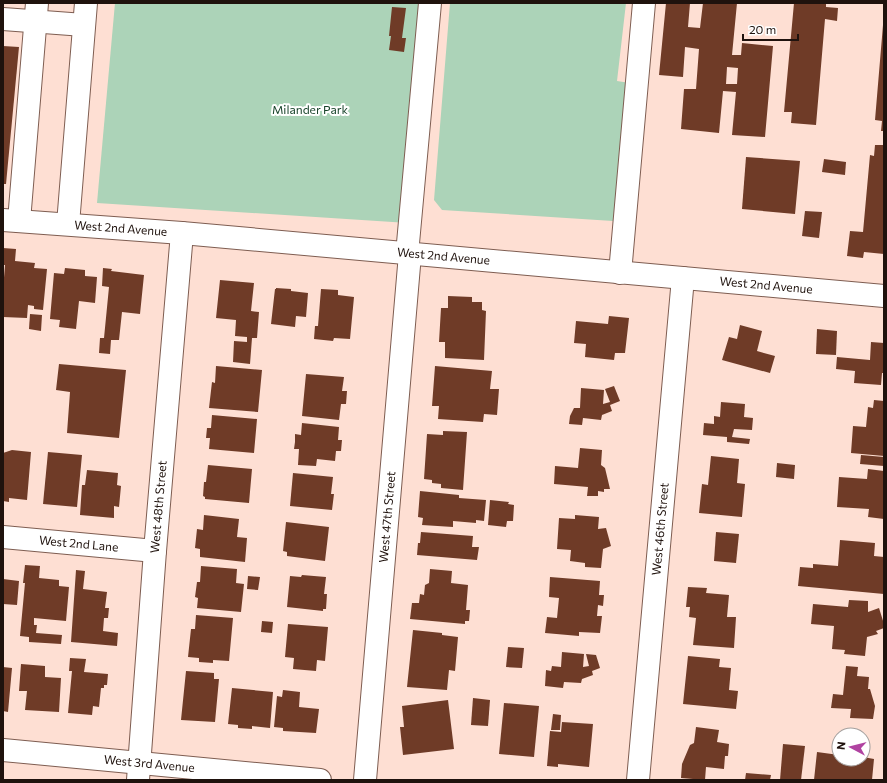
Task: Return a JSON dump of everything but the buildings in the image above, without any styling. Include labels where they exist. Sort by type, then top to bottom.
[{"type":"street","points":[[68,224],[86,3]]},
{"type":"street","name":"West 47th Street","points":[[365,780],[430,3]]},
{"type":"street","points":[[620,273],[644,3]]},
{"type":"street","points":[[3,18],[36,12],[84,25]]},
{"type":"street","points":[[11,220],[36,12]]},
{"type":"street","name":"West 2nd Avenue","points":[[11,220],[884,296]]},
{"type":"street","name":"West 48th Street","points":[[138,772],[182,234]]},
{"type":"street","name":"West 46th Street","points":[[638,780],[683,278]]},
{"type":"street","name":"West 2nd Lane","points":[[3,537],[155,551]]},
{"type":"street","name":"West 3rd Avenue","points":[[3,750],[138,772],[320,780]]},
{"type":"green space","name":"Milander Park","points":[[115,3],[426,3],[408,223],[97,203]]},
{"type":"green space","points":[[450,3],[626,3],[617,81],[630,83],[613,221],[442,210],[434,200]]}]
